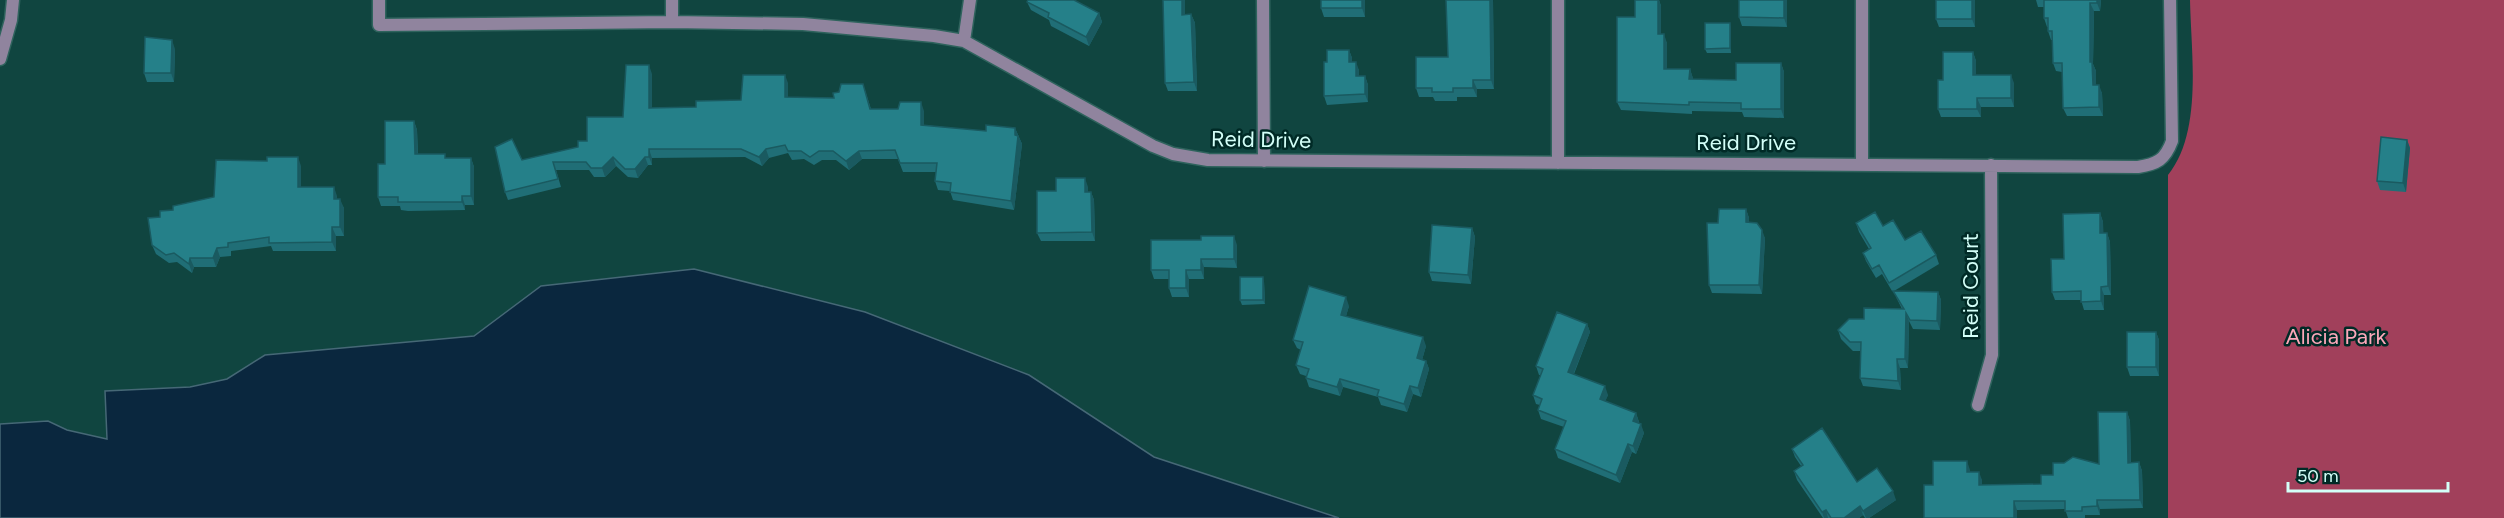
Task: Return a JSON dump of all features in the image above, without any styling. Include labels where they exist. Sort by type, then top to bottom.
[{"type":"street","points":[[0,59],[11,20],[13,0]]},
{"type":"street","name":"Reid Drive","points":[[379,0],[379,25],[672,22],[844,26],[964,41],[1153,146],[1189,158],[1264,161],[2138,167],[2157,164],[2168,154],[2172,141],[2170,0]]},
{"type":"street","points":[[672,0],[672,22]]},
{"type":"street","points":[[964,41],[970,0]]},
{"type":"street","points":[[1263,0],[1264,161]]},
{"type":"street","points":[[1558,0],[1558,163]]},
{"type":"street","points":[[1862,0],[1862,164]]},
{"type":"street","name":"Reid Court","points":[[1978,405],[1992,355],[1991,165]]},
{"type":"green space","name":"Alicia Park","points":[[2190,0],[2504,0],[2504,518],[2168,518],[2168,175],[2179,157],[2191,115],[2193,67]]},
{"type":"water","points":[[694,269],[865,312],[1029,375],[1154,457],[1339,518],[0,518],[0,424],[48,421],[67,430],[107,439],[105,391],[190,387],[227,379],[265,355],[474,336],[541,286]]},
{"type":"building","points":[[1028,0],[1074,0],[1099,13],[1086,37],[1048,17],[1049,13],[1027,2]]},
{"type":"building","points":[[1163,0],[1182,0],[1182,15],[1191,14],[1194,82],[1165,83]]},
{"type":"building","points":[[1321,0],[1362,0],[1362,8],[1321,8]]},
{"type":"building","points":[[1446,0],[1490,0],[1491,80],[1473,80],[1473,88],[1453,88],[1453,92],[1432,92],[1432,88],[1416,88],[1416,57],[1448,57]]},
{"type":"building","points":[[1635,0],[1658,0],[1658,34],[1664,34],[1664,69],[1690,69],[1689,79],[1736,80],[1736,63],[1781,63],[1781,109],[1741,109],[1741,103],[1689,102],[1689,105],[1617,102],[1617,17],[1635,17]]},
{"type":"building","points":[[1739,0],[1784,0],[1784,18],[1739,17]]},
{"type":"building","points":[[1936,0],[1972,0],[1972,19],[1936,19]]},
{"type":"building","points":[[2044,0],[2097,0],[2097,3],[2090,3],[2090,62],[2092,62],[2093,85],[2099,85],[2099,107],[2063,108],[2062,63],[2053,63],[2052,31],[2048,31],[2048,18],[2044,18]]},
{"type":"building","points":[[1705,23],[1730,23],[1730,48],[1705,49]]},
{"type":"building","points":[[145,37],[172,40],[171,73],[144,73]]},
{"type":"building","points":[[1327,50],[1349,50],[1349,62],[1356,62],[1356,76],[1365,76],[1365,94],[1324,96],[1324,62],[1327,62]]},
{"type":"building","points":[[1943,52],[1973,52],[1973,75],[2011,75],[2011,98],[1977,98],[1977,109],[1938,109],[1938,80],[1943,80]]},
{"type":"building","points":[[626,65],[649,65],[649,108],[696,107],[696,101],[741,100],[743,75],[785,75],[785,97],[834,98],[833,93],[839,92],[841,84],[863,84],[870,109],[898,109],[900,102],[921,102],[921,125],[986,131],[986,125],[1015,128],[1015,135],[1018,136],[1011,201],[950,192],[951,183],[935,181],[937,163],[900,163],[895,150],[859,151],[846,161],[833,151],[819,151],[810,157],[801,151],[788,151],[785,145],[766,149],[759,157],[741,149],[649,149],[649,157],[645,157],[635,169],[625,169],[613,157],[602,168],[591,168],[586,162],[553,162],[558,179],[505,192],[495,147],[512,139],[522,160],[578,147],[578,141],[587,141],[587,117],[623,117]]},
{"type":"building","points":[[385,121],[414,121],[415,154],[445,154],[445,158],[471,158],[471,196],[462,196],[462,202],[398,202],[398,197],[378,197],[378,164],[385,164]]},
{"type":"building","points":[[2381,137],[2407,140],[2403,183],[2377,181]]},
{"type":"building","points":[[267,157],[298,157],[298,187],[334,187],[334,199],[340,199],[340,227],[332,227],[332,242],[269,243],[269,237],[228,243],[228,247],[217,248],[213,258],[190,258],[189,264],[174,253],[166,255],[152,245],[148,218],[160,217],[160,211],[173,210],[173,206],[214,197],[216,160],[267,161]]},
{"type":"building","points":[[1056,178],[1085,178],[1085,192],[1091,192],[1092,232],[1037,233],[1037,191],[1056,191]]},
{"type":"building","points":[[1719,209],[1746,209],[1746,222],[1757,223],[1762,230],[1759,285],[1709,285],[1707,223],[1718,223]]},
{"type":"building","points":[[1875,212],[1883,226],[1893,220],[1905,240],[1921,231],[1936,255],[1889,283],[1879,265],[1872,269],[1863,253],[1871,248],[1856,223]]},
{"type":"building","points":[[2100,213],[2100,233],[2107,233],[2108,286],[2101,287],[2101,301],[2081,302],[2081,291],[2052,292],[2051,259],[2064,259],[2063,214]]},
{"type":"building","points":[[1432,225],[1472,228],[1468,275],[1429,272]]},
{"type":"building","points":[[1201,236],[1234,236],[1234,259],[1201,259],[1201,270],[1186,270],[1186,288],[1169,288],[1169,270],[1151,270],[1151,240],[1201,240]]},
{"type":"building","points":[[1240,277],[1263,277],[1263,300],[1240,300]]},
{"type":"building","points":[[1309,286],[1346,297],[1341,315],[1423,337],[1417,358],[1426,361],[1418,388],[1410,386],[1404,404],[1377,396],[1379,390],[1340,379],[1337,387],[1306,378],[1309,369],[1296,365],[1303,342],[1293,340]]},
{"type":"building","points":[[1893,291],[1938,292],[1937,321],[1910,320],[1906,313],[1905,359],[1897,359],[1898,381],[1860,378],[1861,342],[1850,342],[1838,330],[1849,319],[1864,319],[1864,308],[1904,309]]},
{"type":"building","points":[[1557,312],[1587,324],[1568,372],[1605,386],[1600,399],[1636,413],[1633,421],[1641,424],[1633,446],[1628,444],[1616,475],[1555,449],[1566,421],[1538,410],[1542,399],[1533,395],[1543,369],[1536,366]]},
{"type":"building","points":[[2127,332],[2156,332],[2156,367],[2127,367]]},
{"type":"building","points":[[2098,412],[2127,412],[2128,463],[2139,462],[2140,500],[2097,500],[2097,506],[2082,507],[2082,511],[2065,511],[2065,501],[2014,501],[2014,518],[1924,518],[1924,485],[1933,485],[1933,461],[1967,461],[1967,472],[1979,472],[1979,485],[2041,484],[2041,475],[2053,475],[2053,463],[2064,463],[2073,457],[2099,464]]},
{"type":"building","points":[[1822,428],[1857,482],[1877,468],[1893,491],[1863,511],[1860,506],[1844,518],[1831,518],[1826,510],[1822,512],[1794,471],[1803,465],[1792,449]]}]
